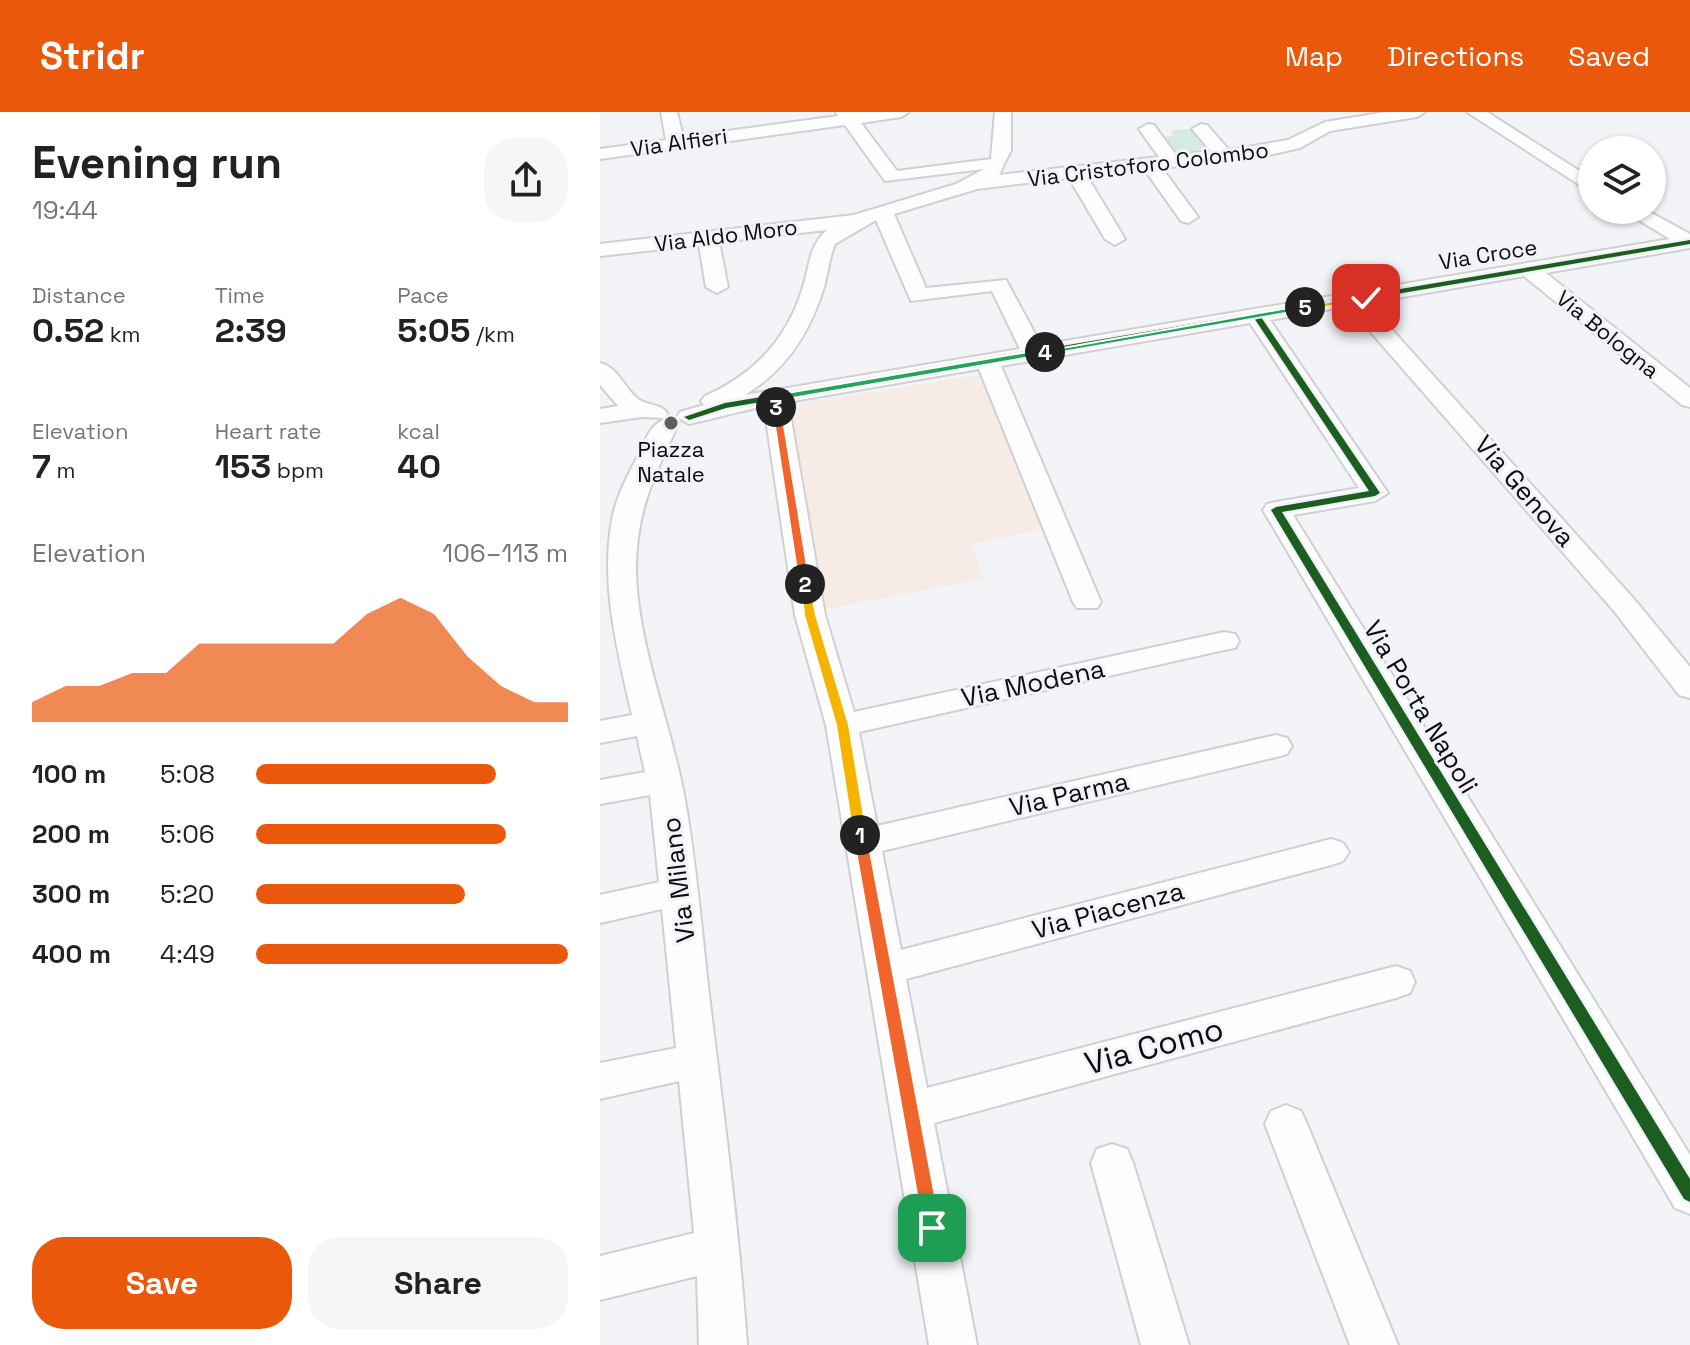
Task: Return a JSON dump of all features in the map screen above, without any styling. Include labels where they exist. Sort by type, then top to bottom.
[{"type":"street","points":[[669,112],[675,143]]},
{"type":"street","name":"Via Alfieri","points":[[600,154],[846,115],[901,112]]},
{"type":"street","points":[[600,416],[667,415],[727,396],[778,359],[793,341],[802,319],[815,280],[821,247],[853,221],[968,184],[993,170],[1003,145],[1003,112]]},
{"type":"street","name":"Via Cristoforo Colombo","points":[[968,184],[1225,156],[1294,144],[1325,127],[1417,112]]},
{"type":"street","points":[[1475,112],[1578,178]]},
{"type":"street","points":[[846,115],[892,177],[997,161]]},
{"type":"street","points":[[1148,129],[1172,163]]},
{"type":"street","points":[[1201,129],[1225,156]]},
{"type":"street","points":[[1151,165],[1188,217]]},
{"type":"street","points":[[1076,174],[1115,239]]},
{"type":"street","points":[[882,210],[919,296],[999,284],[1034,354]]},
{"type":"street","name":"Via Aldo Moro","points":[[600,250],[853,221]]},
{"type":"street","points":[[1657,224],[1689,242]]},
{"type":"street","points":[[708,237],[717,287]]},
{"type":"street","name":"Via Croce","points":[[667,415],[1689,242]]},
{"type":"street","name":"Via Bologna","points":[[1527,268],[1690,400]]},
{"type":"street","name":"Via Genova","points":[[1354,300],[1624,605],[1690,688]]},
{"type":"street","name":"Via Porta Napoli","points":[[1256,315],[1375,493],[1276,510],[1690,1194]]},
{"type":"street","points":[[988,362],[1087,602]]},
{"type":"street","points":[[600,370],[631,406],[667,415]]},
{"type":"street","points":[[775,398],[810,615],[842,725],[953,1345]]},
{"type":"street","name":"Via Milano","points":[[667,415],[635,487],[625,519],[622,573],[635,660],[668,799],[699,1060],[718,1249],[723,1345]]},
{"type":"street","name":"Via Modena","points":[[842,725],[1224,641]]},
{"type":"street","points":[[600,732],[650,723]]},
{"type":"street","name":"Via Parma","points":[[861,843],[1276,746]]},
{"type":"street","points":[[600,792],[662,781]]},
{"type":"street","name":"Via Piacenza","points":[[885,969],[1331,852]]},
{"type":"street","points":[[600,909],[680,891]]},
{"type":"street","name":"Via Como","points":[[911,1111],[1396,982]]},
{"type":"street","points":[[600,1081],[699,1060]]},
{"type":"street","points":[[1286,1124],[1374,1345]]},
{"type":"street","points":[[1112,1163],[1165,1345]]},
{"type":"street","points":[[600,1278],[718,1249]]},
{"type":"shaded area","points":[[984,374],[1044,529],[971,544],[984,579],[821,610],[786,406]]},
{"type":"green space","points":[[1196,130],[1216,154],[1176,159],[1160,137],[1174,136],[1171,131]]},
{"type":"cycle path","points":[[689,417],[725,406],[1690,242]]},
{"type":"cycle path","points":[[1256,315],[1375,493],[1276,510],[1690,1194]]},
{"type":"place","name":"Piazza Natale","points":[[671,423]]},
{"type":"route","points":[[932,1228],[842,725],[810,615],[775,398],[1366,298]]}]
